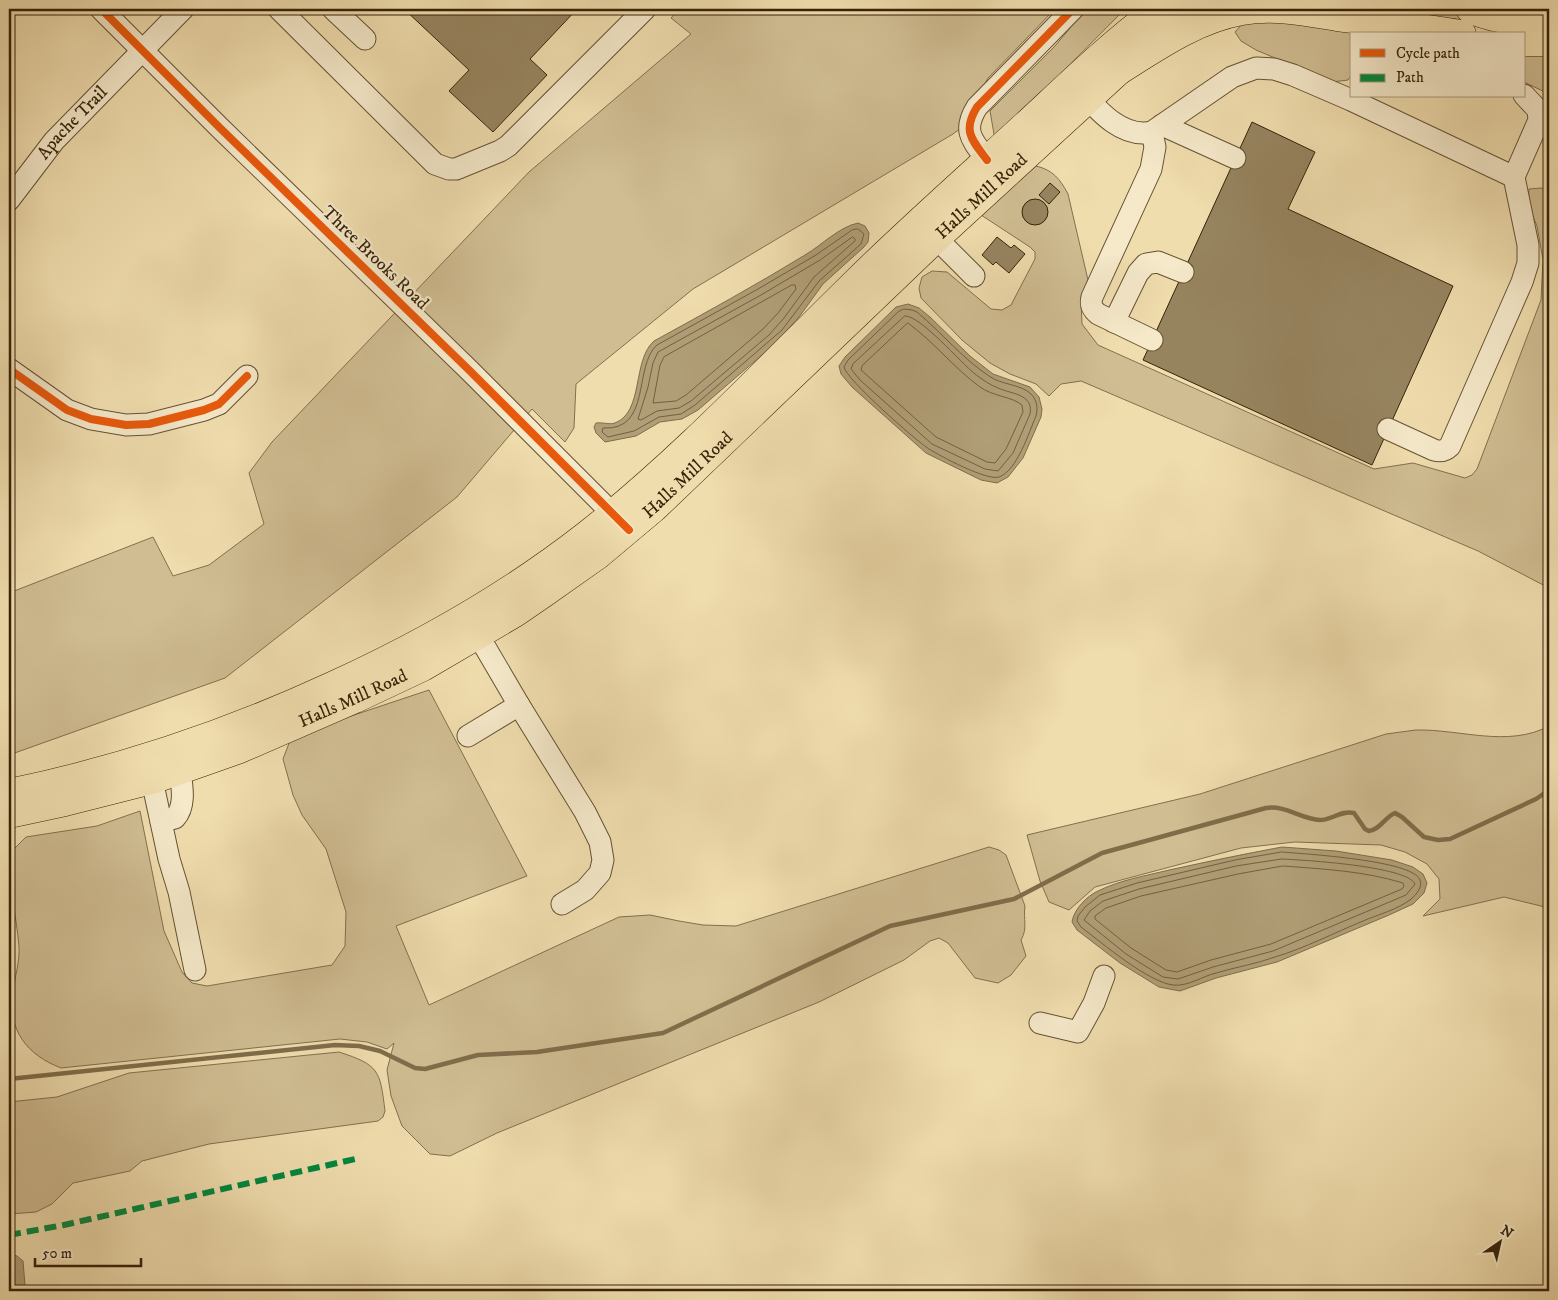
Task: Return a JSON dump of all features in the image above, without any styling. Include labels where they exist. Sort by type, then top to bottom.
[{"type":"main road","name":"Halls Mill Road","points":[[9,814],[152,780],[240,749],[355,700],[423,667],[548,591],[598,555],[621,521],[680,454],[859,279],[987,160],[1080,90],[1120,70],[1172,22],[1178,9]]},
{"type":"main road","points":[[1120,70],[1163,42],[1185,31],[1220,17],[1243,11],[1271,9],[1305,12],[1448,32]]},
{"type":"main road","points":[[1470,9],[1496,17],[1531,22],[1549,21]]},
{"type":"main road","name":"Halls Mill Road","points":[[9,793],[92,774],[164,752],[232,729],[345,680],[412,648],[503,595],[586,536],[621,521],[699,466],[936,238],[1080,90],[1149,14]]},
{"type":"main road","points":[[1526,42],[1549,42]]},
{"type":"main road","points":[[699,466],[698,455],[705,445],[744,406],[746,391]]},
{"type":"street","name":"Three Brooks Road","points":[[101,9],[621,521]]},
{"type":"street","name":"Apache Trail","points":[[9,200],[54,141],[183,9]]},
{"type":"street","points":[[279,9],[435,164],[449,169],[465,165],[508,146],[645,9]]},
{"type":"street","points":[[333,9],[365,39]]},
{"type":"street","points":[[987,160],[973,142],[969,133],[971,117],[977,107],[1073,9]]},
{"type":"street","points":[[1080,90],[1106,117],[1123,128],[1138,133],[1157,128],[1232,77],[1256,68],[1274,68],[1350,97]]},
{"type":"street","points":[[1388,429],[1434,450],[1446,450],[1453,442],[1526,273],[1528,246],[1514,177],[1539,120],[1538,110],[1526,97]]},
{"type":"street","points":[[1352,98],[1514,177]]},
{"type":"street","points":[[1157,128],[1235,158]]},
{"type":"street","points":[[1152,340],[1098,314],[1094,311],[1091,303],[1151,169],[1157,128]]},
{"type":"street","points":[[936,238],[974,276]]},
{"type":"street","points":[[1110,259],[1138,273]]},
{"type":"street","points":[[1114,322],[1138,273],[1146,264],[1158,262],[1183,272]]},
{"type":"street","points":[[9,369],[67,410],[106,423],[126,425],[149,424],[204,410],[219,404],[247,376]]},
{"type":"street","points":[[478,635],[585,812],[600,842],[603,860],[600,873],[585,890],[562,904]]},
{"type":"street","points":[[468,736],[519,705]]},
{"type":"street","points":[[161,821],[174,818],[180,811],[182,796],[180,771]]},
{"type":"street","points":[[152,780],[169,860],[179,892],[195,970]]},
{"type":"street","points":[[1040,1023],[1078,1032],[1094,1003],[1104,976]]},
{"type":"shaded area","points":[[679,9],[1055,9],[988,78],[961,128],[693,289],[576,384],[574,428],[565,442],[532,409],[457,497],[225,678],[9,755],[9,593],[153,537],[173,576],[209,565],[264,524],[249,473],[272,442],[529,172],[691,34],[671,18]]},
{"type":"shaded area","points":[[1086,9],[1125,9],[995,140],[990,111],[1055,46]]},
{"type":"shaded area","points":[[1372,9],[1455,9],[1478,25]]},
{"type":"shaded area","points":[[1262,17],[1386,32],[1350,32],[1350,77],[1348,80],[1332,82],[1256,50],[1241,41],[1235,32],[1243,23]]},
{"type":"shaded area","points":[[1526,49],[1549,50],[1549,94],[1526,83]]},
{"type":"shaded area","points":[[1036,166],[1047,170],[1055,176],[1068,194],[1088,280],[1081,302],[1082,324],[1098,345],[1374,469],[1413,463],[1465,478],[1472,475],[1477,469],[1541,300],[1543,260],[1537,226],[1528,205],[1529,189],[1541,188],[1549,191],[1549,588],[1478,551],[1081,381],[1061,384],[1049,396],[1036,384],[1010,374],[990,363],[962,340],[921,298],[919,288],[922,277],[932,271],[947,272],[991,309],[1002,310],[1011,305],[1035,259],[1035,252],[981,215]]},
{"type":"shaded area","points":[[429,690],[527,876],[396,926],[429,1005],[619,917],[650,915],[703,925],[736,926],[989,847],[999,850],[1006,855],[1025,906],[1025,928],[1021,940],[1026,956],[1011,975],[998,983],[975,978],[948,943],[939,938],[930,941],[904,960],[819,1002],[497,1133],[450,1156],[430,1154],[402,1126],[391,1096],[387,1070],[394,1043],[387,1049],[367,1042],[340,1039],[61,1068],[49,1063],[29,1048],[22,1039],[13,1018],[13,991],[19,946],[9,866],[9,854],[26,837],[97,826],[140,811],[164,931],[182,972],[192,983],[207,986],[332,965],[345,946],[346,912],[326,849],[302,815],[293,795],[283,759],[291,738]]},
{"type":"shaded area","points":[[1549,726],[1549,908],[1504,897],[1423,916],[1440,899],[1439,879],[1427,864],[1405,852],[1381,845],[1295,842],[1241,848],[1095,887],[1069,910],[1049,902],[1040,881],[1027,835],[1200,794],[1386,734],[1433,730],[1501,737],[1517,736]]},
{"type":"shaded area","points":[[339,1052],[370,1066],[379,1078],[385,1111],[383,1117],[378,1121],[209,1144],[142,1161],[130,1171],[73,1183],[52,1204],[36,1212],[9,1214],[9,1102],[57,1097],[129,1073]]},
{"type":"water","points":[[858,223],[865,226],[869,233],[868,242],[864,247],[823,284],[799,317],[776,343],[698,410],[682,419],[660,422],[636,436],[605,442],[596,433],[594,427],[596,423],[615,423],[624,417],[630,408],[643,360],[647,350],[654,341],[787,266],[844,228]]},
{"type":"water","points":[[908,304],[919,308],[930,317],[970,356],[993,374],[1030,387],[1039,397],[1042,409],[1041,417],[1023,458],[1008,477],[997,483],[981,480],[926,453],[852,387],[841,374],[839,366],[845,357],[896,307]]},
{"type":"water","points":[[1282,847],[1336,851],[1392,860],[1413,867],[1423,874],[1427,883],[1424,893],[1413,904],[1389,915],[1277,962],[1216,978],[1180,991],[1159,987],[1120,963],[1077,930],[1072,922],[1075,912],[1085,900],[1098,891],[1115,884],[1169,870]]},
{"type":"water","points":[[9,1253],[23,1261],[27,1291],[9,1291]]},
{"type":"building","points":[[404,9],[577,9],[530,59],[547,75],[493,132],[449,91],[469,70]]},
{"type":"building","points":[[1252,122],[1315,152],[1288,209],[1453,286],[1372,465],[1143,360]]},
{"type":"building","points":[[1050,183],[1060,192],[1049,204],[1039,195]]},
{"type":"building","points":[[1035,199],[1044,203],[1048,212],[1044,221],[1035,225],[1026,221],[1022,212],[1026,203]]},
{"type":"building","points":[[997,237],[1011,248],[1014,245],[1025,254],[1009,273],[996,262],[993,265],[982,255]]},
{"type":"waterway","points":[[9,1079],[335,1045],[359,1046],[380,1051],[415,1068],[425,1069],[478,1055],[537,1052],[663,1033],[890,926],[1014,899],[1102,853],[1266,808],[1280,808],[1320,820],[1349,812],[1354,813],[1365,829],[1369,831],[1376,828],[1395,813],[1424,837],[1438,840],[1450,839],[1536,799],[1549,790]]},
{"type":"marked path","points":[[9,1235],[64,1225],[355,1159]]},
{"type":"cycle path","points":[[101,9],[220,128],[469,370],[629,530]]},
{"type":"cycle path","points":[[987,160],[973,141],[971,135],[970,123],[977,107],[1073,9]]},
{"type":"cycle path","points":[[9,369],[67,410],[91,419],[126,425],[149,424],[204,410],[219,404],[247,376]]}]
